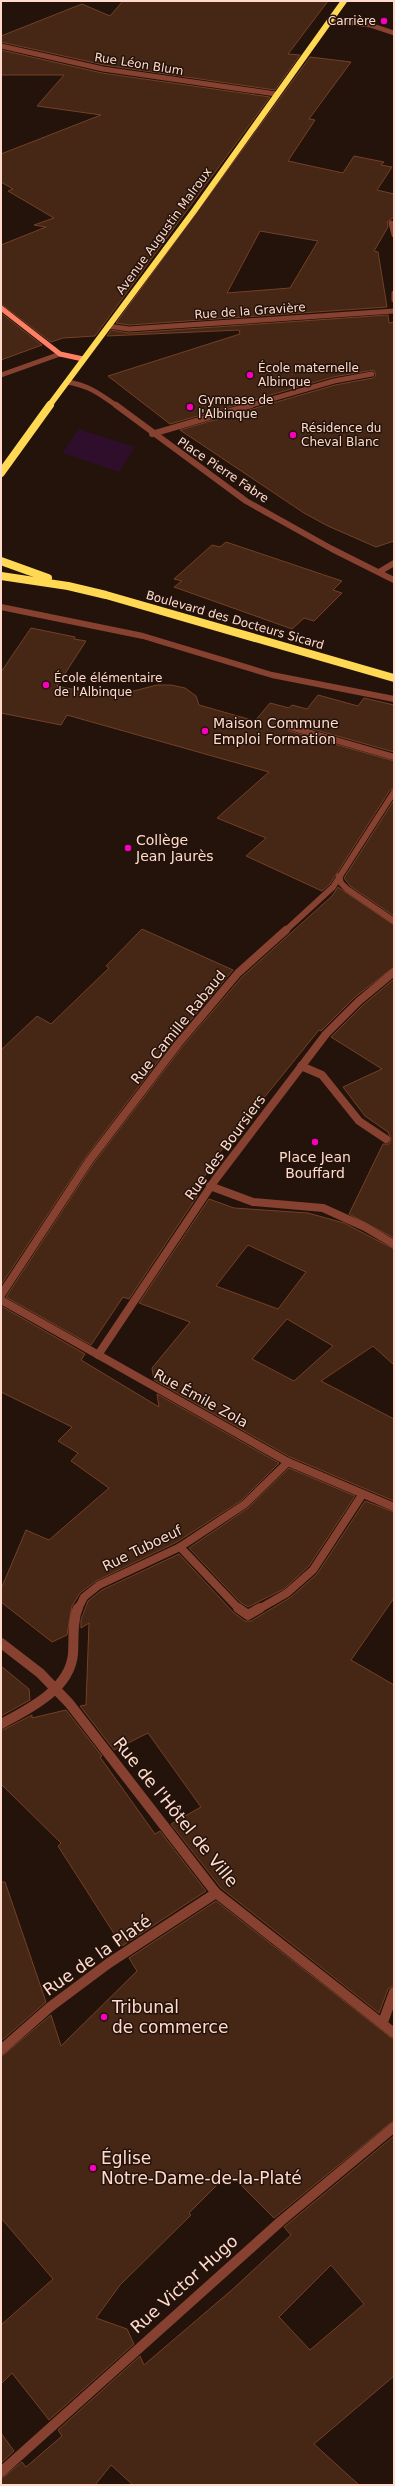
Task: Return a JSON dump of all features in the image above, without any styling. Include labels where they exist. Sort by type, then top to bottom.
[{"type":"main road","name":"Avenue Augustin Malroux","points":[[1,473],[83,358],[194,210],[344,1]]},
{"type":"main road","points":[[1,308],[60,354],[83,358]]},
{"type":"main road","name":"Boulevard des Docteurs Sicard","points":[[1,561],[68,586],[394,678]]},
{"type":"main road","name":"Boulevard des Docteurs Sicard","points":[[1,576],[68,586]]},
{"type":"street","points":[[330,20],[370,25],[394,33]]},
{"type":"street","name":"Rue Léon Blum","points":[[1,46],[34,56],[100,69],[276,94]]},
{"type":"street","points":[[391,223],[394,235]]},
{"type":"street","points":[[394,293],[394,300]]},
{"type":"street","name":"Rue de la Gravière","points":[[108,326],[129,329],[394,311]]},
{"type":"street","points":[[1,376],[60,354]]},
{"type":"street","points":[[152,434],[334,381],[372,374]]},
{"type":"street","name":"Place Pierre Fabre","points":[[67,382],[82,384],[94,389],[152,434],[246,501],[394,580]]},
{"type":"street","points":[[379,572],[394,563]]},
{"type":"street","points":[[1,607],[143,636],[272,675],[394,699]]},
{"type":"street","points":[[290,727],[394,757]]},
{"type":"street","name":"Rue Camille Rabaud","points":[[1,1295],[89,1161],[178,1044],[238,973],[333,886],[394,792]]},
{"type":"street","points":[[339,876],[341,883],[348,889],[394,921]]},
{"type":"street","name":"Rue des Boursiers","points":[[98,1355],[210,1186],[301,1066],[326,1034],[359,1001],[394,972]]},
{"type":"street","points":[[301,1066],[322,1075],[345,1106],[359,1121],[386,1139]]},
{"type":"street","points":[[210,1186],[253,1202],[324,1208],[364,1227],[394,1244]]},
{"type":"street","name":"Rue Émile Zola","points":[[1,1300],[288,1462],[362,1495],[394,1507]]},
{"type":"street","name":"Rue Tuboeuf","points":[[56,1689],[72,1660],[76,1612],[84,1597],[99,1585],[180,1547],[245,1504],[288,1462]]},
{"type":"street","points":[[180,1547],[242,1612],[248,1615],[287,1593],[313,1570],[362,1495]]},
{"type":"street","name":"Rue de l'Hôtel de Ville","points":[[1,1643],[40,1673],[69,1703],[216,1893],[383,2022],[394,2033]]},
{"type":"street","points":[[1,1724],[30,1708],[56,1689]]},
{"type":"street","name":"Rue de la Platé","points":[[1,2050],[50,2008],[109,1963],[216,1893]]},
{"type":"street","points":[[383,2022],[394,1992]]},
{"type":"street","name":"Rue Victor Hugo","points":[[1,2472],[281,2221],[394,2127]]},
{"type":"shaded area","points":[[79,429],[135,447],[119,472],[62,453]]},
{"type":"building","points":[[123,1],[328,1],[288,54],[300,55],[275,90],[104,65],[1,42],[1,36],[82,4],[110,16]]},
{"type":"building","points":[[1,50],[102,73],[270,97],[95,336],[63,338],[51,342],[1,304],[1,245],[46,227],[34,225],[54,218],[8,191],[13,189],[1,182],[1,154],[101,115],[37,106],[64,75],[1,75]]},
{"type":"building","points":[[310,57],[351,62],[309,119],[315,120],[288,161],[343,173],[354,156],[384,162],[381,165],[392,167],[377,190],[394,194],[394,217],[387,222],[388,227],[374,251],[378,252],[387,307],[129,325],[116,323]],"holes":[[[260,231],[318,241],[290,288],[227,293]]]},
{"type":"building","points":[[1,313],[42,345],[1,360]]},
{"type":"building","points":[[388,315],[389,323],[394,322],[394,541],[376,547],[328,526],[304,513],[180,430],[335,385],[373,378],[376,375],[374,370],[333,377],[170,424],[108,376],[240,334],[239,330],[107,336],[111,330],[129,333]]},
{"type":"building","points":[[226,542],[342,581],[333,590],[342,593],[314,621],[304,618],[292,629],[174,587],[182,581],[174,579],[212,545],[220,547]]},
{"type":"building","points":[[31,628],[75,637],[74,639],[86,641],[57,686],[110,697],[157,685],[171,685],[185,688],[196,696],[199,705],[255,721],[270,703],[289,708],[292,705],[307,709],[318,695],[358,706],[364,698],[394,705],[394,752],[291,723],[287,724],[286,728],[289,731],[394,761],[394,788],[390,790],[330,884],[322,891],[246,856],[266,838],[217,818],[269,772],[67,715],[61,725],[1,713],[1,672]]},
{"type":"building","points":[[394,800],[394,916],[350,886],[344,878]]},
{"type":"building","points":[[338,887],[394,925],[394,967],[355,997],[321,1031],[319,1030],[220,1152],[193,1194],[198,1195],[129,1299],[123,1297],[91,1345],[6,1297],[93,1164],[182,1047],[242,977],[332,896]]},
{"type":"building","points":[[142,929],[233,970],[174,1040],[85,1158],[1,1285],[1,1050],[37,1016],[51,1024],[109,968],[106,966]]},
{"type":"building","points":[[394,979],[394,1238],[349,1214],[383,1144],[389,1144],[391,1139],[388,1132],[365,1116],[343,1087],[382,1069],[331,1037],[363,1005]]},
{"type":"building","points":[[209,1199],[234,1208],[308,1213],[344,1223],[394,1249],[394,1365],[373,1346],[321,1381],[394,1419],[394,1501],[290,1457],[154,1380],[152,1368],[190,1322],[139,1303]],"holes":[[[248,1245],[306,1272],[278,1309],[216,1286]],[[287,1319],[333,1346],[294,1381],[252,1359]]]},
{"type":"building","points":[[1,1306],[85,1354],[81,1360],[159,1407],[157,1394],[279,1463],[242,1500],[177,1542],[96,1581],[80,1593],[72,1606],[67,1635],[52,1642],[1,1602],[1,1589],[26,1530],[49,1540],[109,1488],[71,1461],[78,1453],[58,1441],[72,1427],[1,1392]]},
{"type":"building","points":[[289,1468],[355,1496],[309,1566],[284,1589],[248,1607],[240,1602],[189,1548],[248,1508]]},
{"type":"building","points":[[365,1501],[394,1512],[394,1598],[351,1660],[394,1685],[394,1985],[388,1989],[379,2013],[221,1888],[171,1824],[201,1807],[148,1733],[114,1750],[80,1706],[86,1705],[89,1623],[81,1628],[81,1620],[88,1601],[102,1590],[179,1554],[234,1613],[245,1621],[251,1621],[291,1597],[317,1574]]},
{"type":"building","points":[[1,1666],[29,1689],[30,1700],[1,1716]]},
{"type":"building","points":[[66,1710],[102,1756],[100,1757],[155,1834],[160,1831],[206,1891],[122,1946],[58,1846],[61,1843],[1,1784],[1,1731],[32,1715],[32,1718]]},
{"type":"building","points":[[1,1882],[5,1882],[46,2002],[1,2041]]},
{"type":"building","points":[[216,1901],[394,2040],[394,2120],[274,2218],[229,2173],[189,2213],[191,2215],[120,2285],[96,2318],[127,2329],[134,2344],[49,2420],[12,2373],[1,2384],[1,2325],[53,2279],[1,2218],[1,2057],[51,2015],[61,2046],[137,1971],[129,1958]]},
{"type":"building","points":[[394,2136],[394,2376],[314,2444],[359,2485],[133,2485],[111,2465],[95,2485],[1,2485],[1,2479],[22,2462],[26,2467],[62,2436],[58,2430],[140,2356],[144,2365],[233,2289],[291,2235],[284,2227]],"holes":[[[331,2265],[364,2304],[310,2350],[279,2317]]]},
{"type":"building","points":[[1,2433],[14,2451],[1,2463]]},
{"type":"place","name":"Carrière","points":[[384,21]]},
{"type":"place","name":"École maternelle Albinque","points":[[250,375]]},
{"type":"place","name":"Gymnase de l'Albinque","points":[[190,407]]},
{"type":"place","name":"Résidence du Cheval Blanc","points":[[293,435]]},
{"type":"place","name":"École élémentaire de l'Albinque","points":[[46,685]]},
{"type":"place","name":"Maison Commune Emploi Formation","points":[[205,731]]},
{"type":"place","name":"Collège Jean Jaurès","points":[[128,848]]},
{"type":"place","name":"Place Jean Bouffard","points":[[315,1142]]},
{"type":"place","name":"Tribunal de commerce","points":[[104,2017]]},
{"type":"place","name":"Église Notre-Dame-de-la-Platé","points":[[93,2168]]}]
